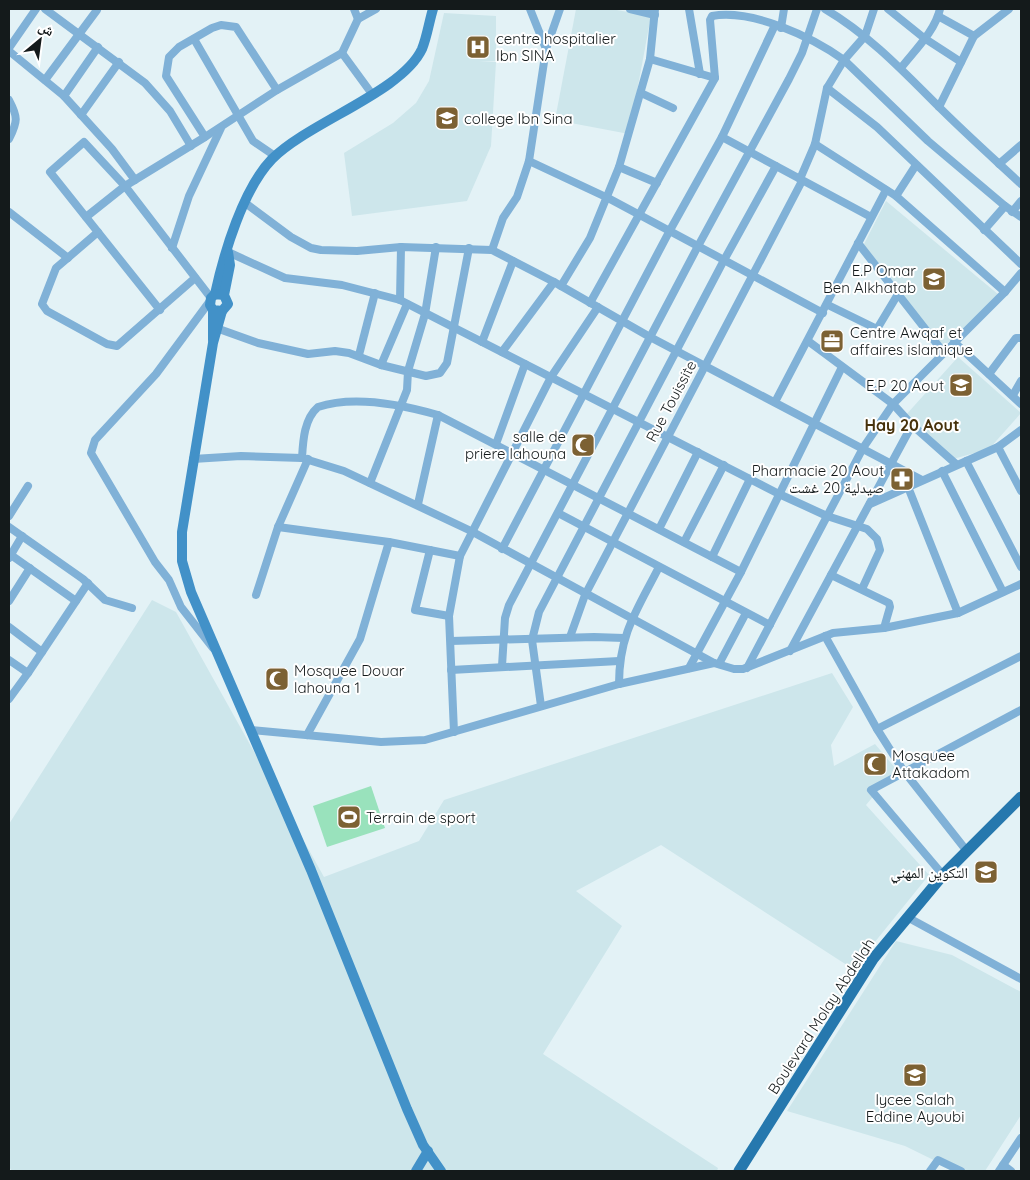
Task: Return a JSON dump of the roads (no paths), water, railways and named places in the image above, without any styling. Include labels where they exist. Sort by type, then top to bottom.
[{"type":"main road","points":[[432,9],[422,50],[415,60],[390,82],[304,134],[275,156],[261,173],[244,202],[232,232],[228,252],[230,265],[216,302],[214,343],[182,532],[182,561],[194,599],[252,730],[407,1109],[428,1152],[441,1171]]},
{"type":"main road","points":[[214,343],[219,329],[216,302]]},
{"type":"main road","name":"Boulevard Molay Abdellah","points":[[739,1171],[866,970],[907,917],[943,875],[1021,797]]},
{"type":"main road","points":[[416,1171],[428,1152]]},
{"type":"street","points":[[36,9],[9,49],[64,96],[135,180]]},
{"type":"street","points":[[45,9],[119,62],[157,95],[191,146]]},
{"type":"street","points":[[354,9],[358,19]]},
{"type":"street","points":[[86,217],[125,186],[205,138],[277,90],[342,53],[358,19],[376,9]]},
{"type":"street","points":[[530,9],[546,49]]},
{"type":"street","points":[[492,250],[503,218],[517,197],[529,161],[546,49],[560,9]]},
{"type":"street","points":[[502,352],[558,284],[590,238],[608,198],[619,167],[650,59],[655,12],[630,9]]},
{"type":"street","points":[[689,9],[700,74]]},
{"type":"street","points":[[502,549],[669,232],[722,137],[778,27],[784,9]]},
{"type":"street","points":[[502,666],[503,640],[509,604],[697,248],[790,79],[817,9]]},
{"type":"street","points":[[825,9],[865,36],[901,68],[939,107],[1021,184]]},
{"type":"street","points":[[865,36],[874,9]]},
{"type":"street","points":[[888,9],[924,38],[961,62]]},
{"type":"street","points":[[939,107],[974,36],[1009,9]]},
{"type":"street","points":[[45,80],[98,10]]},
{"type":"street","points":[[590,303],[715,78],[710,20],[712,16],[721,12],[754,19],[807,38],[844,60],[928,142],[1012,212],[1021,217]]},
{"type":"street","points":[[901,68],[924,38],[939,13],[974,36]]},
{"type":"street","points":[[205,138],[169,83],[166,71],[169,57],[179,47],[221,25],[236,27],[277,90]]},
{"type":"street","name":"Rue Touissite","points":[[570,638],[585,595],[753,277],[801,180],[815,144],[827,88],[844,60],[865,36]]},
{"type":"street","points":[[194,40],[240,115],[253,141],[275,156]]},
{"type":"street","points":[[64,96],[98,47]]},
{"type":"street","points":[[342,53],[372,94]]},
{"type":"street","points":[[650,59],[715,78]]},
{"type":"street","points":[[81,115],[119,62]]},
{"type":"street","points":[[827,88],[861,113],[1021,264]]},
{"type":"street","points":[[641,93],[673,108]]},
{"type":"street","points":[[9,100],[17,114],[15,126],[9,138]]},
{"type":"street","points":[[172,248],[189,196],[222,126]]},
{"type":"street","points":[[722,137],[871,217]]},
{"type":"street","points":[[160,310],[50,172],[84,142],[125,186],[194,278],[216,302],[156,374],[95,440],[91,453],[151,556],[169,580],[181,607],[221,660]]},
{"type":"street","points":[[815,144],[896,196],[1005,292]]},
{"type":"street","points":[[999,164],[1021,145]]},
{"type":"street","points":[[529,161],[608,198],[723,262],[822,313]]},
{"type":"street","points":[[896,196],[916,165]]},
{"type":"street","points":[[541,706],[532,640],[536,619],[676,350],[776,166]]},
{"type":"street","points":[[619,167],[657,183]]},
{"type":"street","points":[[775,402],[828,305],[886,190]]},
{"type":"street","points":[[1012,212],[1021,201]]},
{"type":"street","points":[[244,202],[279,229],[311,248],[357,251],[401,247],[492,250],[558,284],[650,337],[891,462],[922,480]]},
{"type":"street","points":[[984,230],[1005,206]]},
{"type":"street","points":[[9,212],[68,258]]},
{"type":"street","points":[[98,232],[56,268],[42,304],[47,311],[107,344],[117,346],[194,278]]},
{"type":"street","points":[[858,243],[944,353]]},
{"type":"street","points":[[381,365],[403,302],[401,247]]},
{"type":"street","points":[[370,483],[407,390],[408,371],[424,314],[436,247]]},
{"type":"street","points":[[219,329],[258,343],[308,354],[335,351],[360,355],[381,365],[426,376],[440,373],[446,362],[454,328],[469,248]]},
{"type":"street","points":[[228,252],[294,280],[342,285],[403,302],[779,494],[827,516],[867,529],[877,539],[880,550],[862,589]]},
{"type":"street","points":[[482,342],[513,261]]},
{"type":"street","points":[[747,668],[863,448],[892,404],[1005,292],[1021,273]]},
{"type":"street","points":[[360,355],[375,293]]},
{"type":"street","points":[[828,305],[877,329],[898,294]]},
{"type":"street","points":[[454,732],[449,616],[460,556],[471,531],[552,377],[598,308]]},
{"type":"street","points":[[989,374],[1016,338],[1021,338]]},
{"type":"street","points":[[808,340],[892,404],[912,425],[956,464]]},
{"type":"street","points":[[954,342],[1021,404]]},
{"type":"street","points":[[496,444],[525,364]]},
{"type":"street","points":[[689,668],[741,572],[842,367]]},
{"type":"street","points":[[1013,395],[1021,381]]},
{"type":"street","points":[[256,595],[278,527],[305,459],[304,436],[309,419],[318,407],[348,402],[401,407],[438,415],[741,572]]},
{"type":"street","points":[[418,504],[438,415]]},
{"type":"street","points":[[790,651],[912,425]]},
{"type":"street","points":[[870,504],[956,464],[998,447],[1021,430]]},
{"type":"street","points":[[998,447],[1021,491]]},
{"type":"street","points":[[658,529],[698,452]]},
{"type":"street","points":[[193,459],[241,456],[305,459],[344,471],[418,504],[471,531],[585,595],[716,664],[738,670],[825,636],[884,628],[958,613],[1021,584]]},
{"type":"street","points":[[966,460],[1021,567]]},
{"type":"street","points":[[684,542],[724,465]]},
{"type":"street","points":[[942,471],[1003,592]]},
{"type":"street","points":[[712,557],[750,479]]},
{"type":"street","points":[[9,516],[28,486]]},
{"type":"street","points":[[908,487],[958,613]]},
{"type":"street","points":[[558,513],[770,625]]},
{"type":"street","points":[[9,527],[88,583],[108,601],[132,608]]},
{"type":"street","points":[[278,527],[389,542],[460,556]]},
{"type":"street","points":[[22,536],[10,557],[30,568],[76,601]]},
{"type":"street","points":[[307,736],[360,639],[389,542]]},
{"type":"street","points":[[430,550],[415,610],[449,616]]},
{"type":"street","points":[[619,684],[619,660],[624,638],[659,567]]},
{"type":"street","points":[[9,599],[30,568]]},
{"type":"street","points":[[832,575],[889,603],[890,607],[884,628]]},
{"type":"street","points":[[10,694],[28,673],[88,583]]},
{"type":"street","points":[[716,664],[746,613]]},
{"type":"street","points":[[9,627],[42,652]]},
{"type":"street","points":[[825,636],[877,729],[903,770],[966,850]]},
{"type":"street","points":[[451,641],[624,638]]},
{"type":"street","points":[[877,729],[1021,656]]},
{"type":"street","points":[[9,660],[28,673]]},
{"type":"street","points":[[451,670],[619,660]]},
{"type":"street","points":[[252,730],[307,736],[400,742],[426,740],[619,684],[689,668],[716,664]]},
{"type":"street","points":[[943,875],[870,790],[903,770],[1021,710]]},
{"type":"street","points":[[907,917],[1021,979]]},
{"type":"street","points":[[1011,1171],[1001,1168],[1021,1138]]},
{"type":"street","points":[[930,1171],[938,1160],[960,1171]]},
{"type":"place","name":"centre hospitalier Ibn SINA","points":[[478,47]]},
{"type":"place","name":"college Ibn Sina","points":[[447,118]]},
{"type":"place","name":"E.P Omar Ben Alkhatab","points":[[934,279]]},
{"type":"place","name":"Centre Awqaf et affaires islamique","points":[[832,341]]},
{"type":"place","name":"E.P 20 Aout","points":[[961,385]]},
{"type":"place","name":"salle de priere lahouna","points":[[583,445]]},
{"type":"place","name":"Pharmacie 20 Aout صيدلية 20 غشت","points":[[902,479]]},
{"type":"place","name":"Mosquee Douar lahouna 1","points":[[277,679]]},
{"type":"place","name":"Mosquee Attakadom","points":[[875,764]]},
{"type":"place","name":"Terrain de sport","points":[[349,817]]},
{"type":"place","name":"التكوين المهني","points":[[986,872]]},
{"type":"place","name":"lycee Salah Eddine Ayoubi","points":[[915,1075]]},
{"type":"district","name":"Hay 20 Aout","points":[[912,425]]}]
